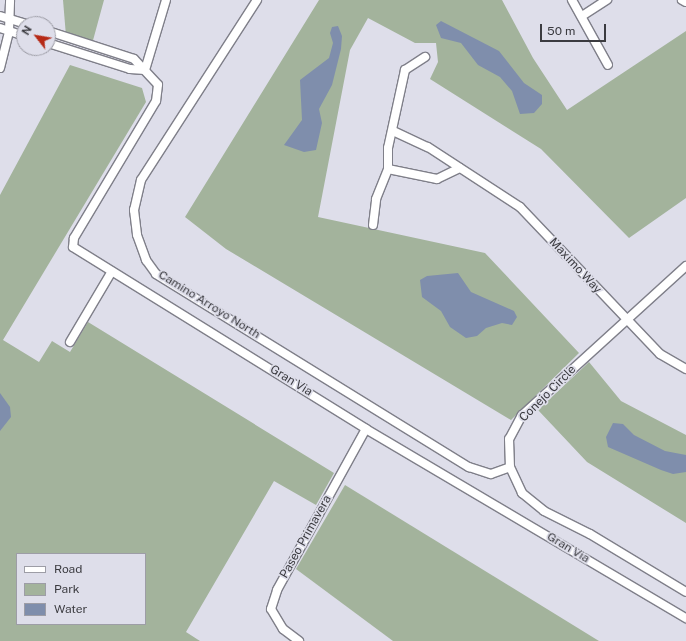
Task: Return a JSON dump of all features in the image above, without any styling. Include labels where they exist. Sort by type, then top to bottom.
[{"type":"street","points":[[0,68],[10,31],[10,0]]},
{"type":"street","points":[[145,70],[166,0]]},
{"type":"street","name":"Camino Arroyo North","points":[[257,0],[141,180],[134,210],[137,235],[146,260],[156,274],[469,467],[491,474],[510,466]]},
{"type":"street","points":[[572,0],[608,65]]},
{"type":"street","points":[[582,16],[606,0]]},
{"type":"street","points":[[682,0],[686,2]]},
{"type":"street","points":[[0,16],[16,21]]},
{"type":"street","points":[[0,28],[16,33]]},
{"type":"street","points":[[56,34],[134,59],[145,70]]},
{"type":"street","points":[[56,46],[130,69],[145,70]]},
{"type":"street","points":[[373,225],[376,199],[388,169],[388,148],[393,131],[405,70],[425,57]]},
{"type":"street","name":"Gran Via","points":[[145,70],[158,85],[156,101],[74,238],[73,247],[366,429],[686,618]]},
{"type":"street","name":"Maximo Way","points":[[393,131],[428,147],[520,207],[625,319],[660,354],[686,369]]},
{"type":"street","points":[[388,169],[437,179],[460,168]]},
{"type":"street","name":"Conejo Circle","points":[[686,266],[625,319],[522,415],[509,439],[510,466],[522,493],[544,511],[590,534],[686,592]]},
{"type":"street","points":[[70,342],[112,271]]},
{"type":"street","name":"Paseo Primavera","points":[[299,641],[284,629],[271,609],[277,590],[366,429]]},
{"type":"green space","points":[[63,0],[104,0],[92,44],[66,36]]},
{"type":"green space","points":[[319,0],[502,0],[533,58],[567,110],[686,31],[686,198],[629,238],[541,149],[430,79],[438,62],[436,43],[415,43],[368,18],[350,50],[318,217],[485,253],[579,353],[511,420],[226,249],[185,217]]},
{"type":"green space","points":[[70,65],[142,88],[146,102],[3,340],[39,362],[52,341],[70,352],[88,322],[334,473],[316,505],[274,481],[186,632],[200,641],[0,641],[0,195]]},
{"type":"green space","points":[[589,362],[621,401],[686,435],[686,523],[587,462],[538,410]]},
{"type":"green space","points":[[345,485],[599,641],[393,641],[296,569]]},
{"type":"water","points":[[441,21],[499,51],[524,83],[542,95],[542,104],[534,113],[520,114],[512,91],[500,77],[478,65],[461,43],[441,38],[436,25]]},
{"type":"water","points":[[338,26],[342,36],[341,49],[332,85],[319,109],[322,123],[316,150],[304,152],[284,145],[302,120],[300,80],[329,58],[333,43],[330,33],[332,27]]},
{"type":"water","points":[[458,273],[471,292],[514,311],[517,317],[512,325],[502,323],[486,328],[477,336],[466,338],[450,327],[441,311],[422,297],[420,280],[427,276]]},
{"type":"water","points":[[0,393],[10,407],[11,417],[0,431]]},
{"type":"water","points":[[613,423],[623,424],[634,435],[665,451],[686,455],[686,472],[673,474],[608,447],[606,437]]}]
